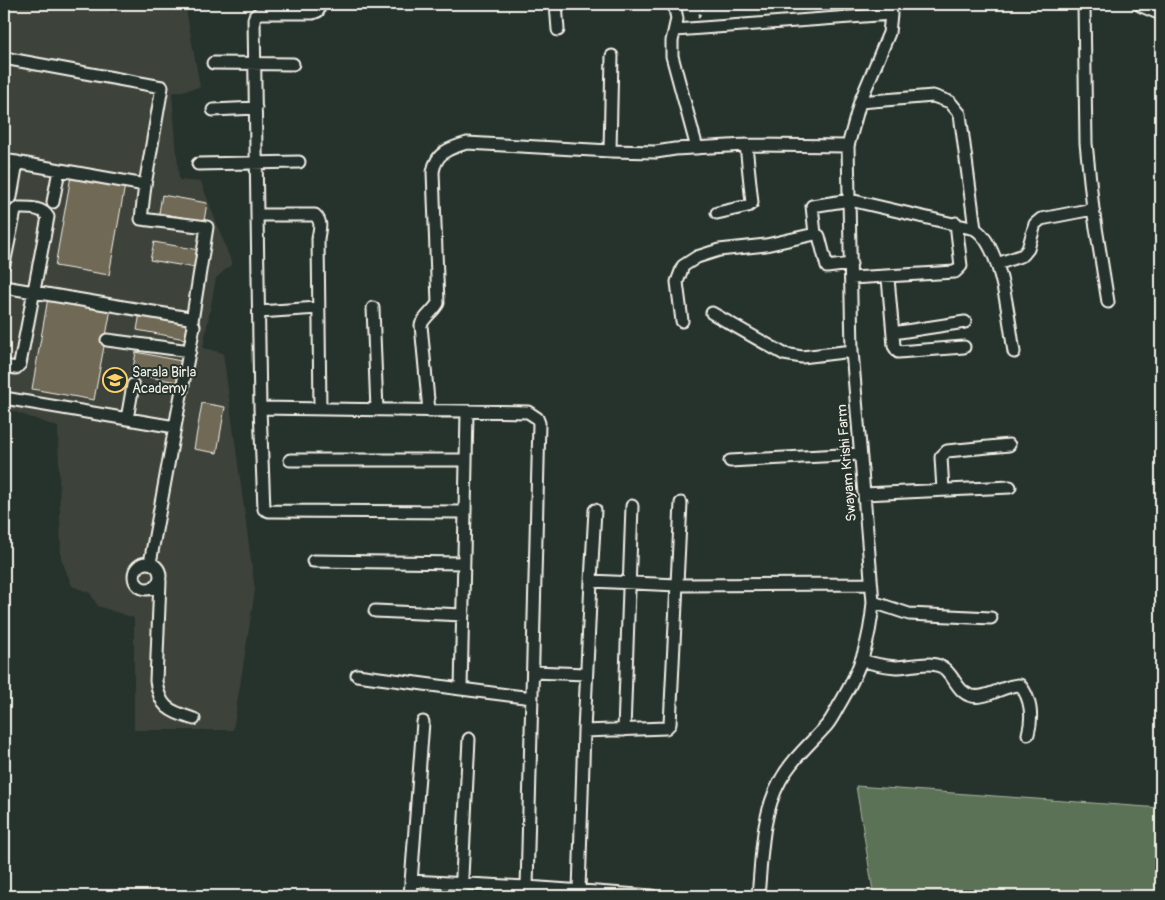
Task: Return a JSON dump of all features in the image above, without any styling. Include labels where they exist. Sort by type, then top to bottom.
[{"type":"main road","points":[[1142,4],[1161,12]]},
{"type":"street","points":[[318,4],[318,11],[313,13],[259,14],[254,20],[260,408],[264,509],[269,511],[465,512]]},
{"type":"street","points":[[556,4],[558,30]]},
{"type":"street","points":[[674,4],[677,19],[672,41],[672,56],[697,148]]},
{"type":"street","points":[[1084,4],[1086,143],[1093,209],[1108,302]]},
{"type":"street","points":[[675,30],[890,9]]},
{"type":"street","name":"Swayam Krishi Farm","points":[[758,896],[764,830],[769,805],[781,780],[796,758],[828,723],[848,691],[862,660],[870,629],[871,584],[852,351],[848,146],[860,102],[889,33],[890,9]]},
{"type":"street","points":[[610,151],[612,56]]},
{"type":"street","points":[[4,58],[162,87],[144,185],[141,219],[207,227],[192,321],[194,326],[190,351],[150,563]]},
{"type":"street","points":[[213,63],[293,64]]},
{"type":"street","points":[[860,102],[934,96],[950,102],[960,114],[976,229]]},
{"type":"street","points":[[213,110],[256,108]]},
{"type":"street","points":[[428,411],[421,325],[424,319],[434,312],[438,303],[433,172],[435,163],[442,154],[452,147],[467,143],[656,152],[675,148],[746,145],[848,146]]},
{"type":"street","points":[[717,213],[748,206],[752,203],[746,145]]},
{"type":"street","points":[[4,160],[144,185]]},
{"type":"street","points":[[11,196],[17,162]]},
{"type":"street","points":[[198,164],[299,162]]},
{"type":"street","points":[[53,202],[59,170]]},
{"type":"street","points":[[851,264],[827,267],[819,236],[815,234],[812,206],[850,200],[976,229],[983,234],[997,264],[1006,297],[1014,352]]},
{"type":"street","points":[[4,264],[14,211],[18,208],[33,208],[45,213],[48,217],[20,364],[16,368],[4,366]]},
{"type":"street","points":[[997,264],[1024,255],[1028,249],[1035,224],[1041,219],[1093,209]]},
{"type":"street","points":[[258,215],[314,215],[319,220],[321,226],[318,240],[320,409]]},
{"type":"street","points":[[851,278],[888,278],[955,272],[961,266],[956,223]]},
{"type":"street","points":[[682,321],[677,282],[683,266],[697,257],[719,250],[766,245],[815,234]]},
{"type":"street","points":[[888,278],[894,346],[898,352],[964,347]]},
{"type":"street","points":[[4,287],[189,318],[192,321]]},
{"type":"street","points":[[259,312],[318,308]]},
{"type":"street","points":[[373,308],[377,410]]},
{"type":"street","points":[[712,313],[784,354],[802,357],[852,351]]},
{"type":"street","points":[[893,333],[965,322]]},
{"type":"street","points":[[107,340],[190,351]]},
{"type":"street","points":[[127,419],[133,385]]},
{"type":"street","points":[[4,398],[175,428]]},
{"type":"street","points":[[260,408],[528,412],[537,418],[539,423],[527,887]]},
{"type":"street","points":[[460,689],[467,412]]},
{"type":"street","points":[[943,490],[942,457],[947,450],[1009,445]]},
{"type":"street","points":[[730,461],[860,454]]},
{"type":"street","points":[[290,460],[466,460]]},
{"type":"street","points":[[864,494],[1010,486]]},
{"type":"street","points":[[584,731],[666,728],[670,724],[681,503]]},
{"type":"street","points":[[624,730],[632,506]]},
{"type":"street","points":[[579,891],[586,674],[595,510]]},
{"type":"street","points":[[313,561],[464,563]]},
{"type":"street","points":[[160,581],[154,587],[146,589],[138,585],[135,582],[134,573],[136,568],[140,564],[150,563],[158,568],[160,573],[160,581],[156,681],[158,694],[163,704],[170,711],[194,719]]},
{"type":"street","points":[[591,581],[677,585],[871,584]]},
{"type":"street","points":[[872,602],[909,614],[991,618]]},
{"type":"street","points":[[375,611],[463,615]]},
{"type":"street","points":[[862,660],[896,667],[931,664],[942,668],[962,691],[970,696],[981,697],[1012,685],[1020,685],[1025,691],[1030,706],[1032,721],[1028,734]]},
{"type":"street","points":[[533,672],[586,674]]},
{"type":"street","points":[[357,675],[532,698]]},
{"type":"street","points":[[410,896],[423,722]]},
{"type":"street","points":[[462,896],[468,739]]},
{"type":"street","points":[[411,881],[462,884],[506,891],[527,887],[559,893],[579,891],[652,896]]},
{"type":"path","points":[[696,28],[698,16],[708,4]]},
{"type":"shaded area","name":"Sarala Birla Academy","points":[[4,4],[108,4],[110,13],[149,4],[185,4],[200,87],[172,93],[179,180],[201,182],[232,264],[216,278],[203,348],[223,353],[255,590],[233,730],[134,730],[134,618],[98,606],[90,593],[72,586],[61,558],[58,427],[4,408]]},
{"type":"green space","points":[[856,786],[1161,808],[1161,896],[856,896],[873,891]]},
{"type":"building","points":[[4,164],[14,166],[4,221]]},
{"type":"building","points":[[71,176],[125,185],[109,275],[55,266]]},
{"type":"building","points":[[162,195],[207,203],[204,221],[159,213]]},
{"type":"building","points":[[154,242],[199,250],[196,268],[150,260]]},
{"type":"building","points":[[48,298],[111,309],[94,400],[32,389]]},
{"type":"building","points":[[140,313],[188,322],[185,339],[137,330]]},
{"type":"building","points":[[136,352],[181,361],[177,382],[132,374]]},
{"type":"building","points":[[202,403],[225,407],[217,453],[194,449]]},
{"type":"place","name":"Sarala Birla Academy","points":[[115,380]]}]
